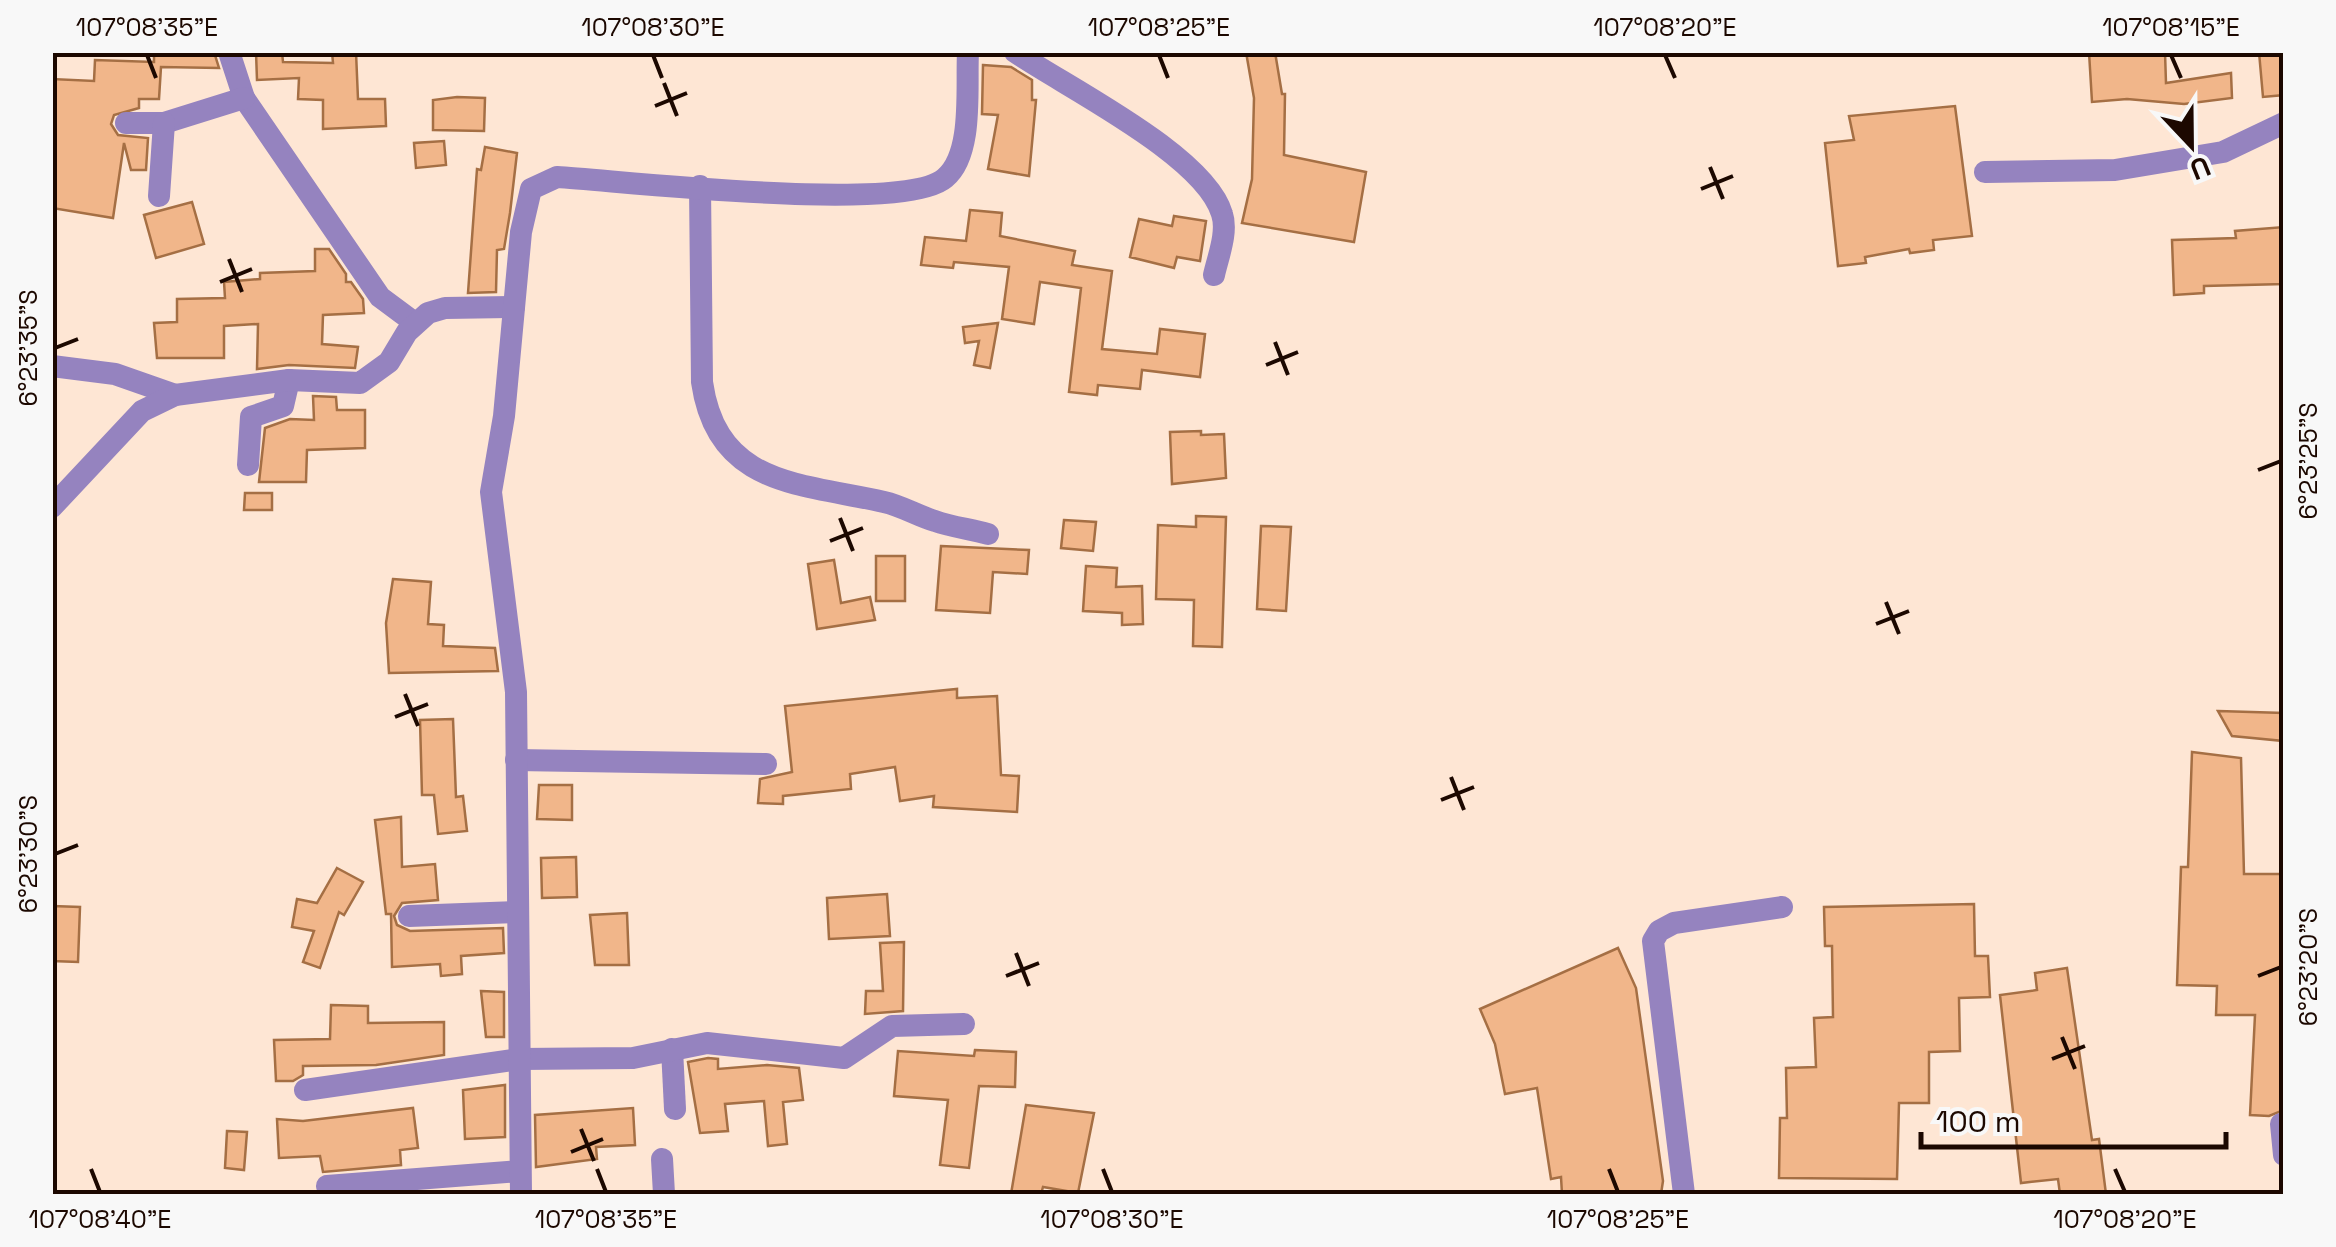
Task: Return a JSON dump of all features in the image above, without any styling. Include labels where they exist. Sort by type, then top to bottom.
[{"type":"street","points":[[229,52],[244,98],[380,297],[415,323]]},
{"type":"street","points":[[326,1186],[521,1183],[512,653],[491,492],[521,232],[537,184],[558,177],[900,194],[944,180],[960,157],[968,52]]},
{"type":"street","points":[[1014,52],[1162,145],[1207,186],[1225,224],[1214,275]]},
{"type":"street","points":[[126,123],[164,123],[244,98]]},
{"type":"street","points":[[159,196],[164,123]]},
{"type":"street","points":[[1985,172],[2115,170],[2223,152],[2284,123]]},
{"type":"street","points":[[700,186],[702,382],[706,406],[725,444],[768,476],[885,502],[932,521],[988,534]]},
{"type":"street","points":[[52,507],[142,410],[175,395],[289,380],[360,382],[389,362],[415,323],[444,308],[514,308]]},
{"type":"street","points":[[52,366],[115,374],[175,395]]},
{"type":"street","points":[[248,464],[251,416],[283,406],[289,380]]},
{"type":"street","points":[[516,760],[766,764]]},
{"type":"street","points":[[1684,1194],[1653,941],[1659,930],[1674,923],[1782,908]]},
{"type":"street","points":[[409,916],[518,912]]},
{"type":"street","points":[[305,1090],[520,1059],[633,1058],[708,1043],[844,1058],[892,1026],[964,1024]]},
{"type":"street","points":[[672,1049],[674,1109]]},
{"type":"street","points":[[2281,1124],[2284,1154]]},
{"type":"street","points":[[662,1159],[664,1194]]},
{"type":"building","points":[[154,52],[214,52],[219,68],[161,67],[159,99],[139,99],[139,108],[114,115],[111,124],[118,135],[148,138],[146,170],[131,170],[124,143],[113,218],[52,208],[52,79],[94,81],[95,60],[154,62]]},
{"type":"building","points":[[256,52],[282,52],[283,62],[333,63],[332,52],[356,52],[358,99],[385,99],[386,126],[323,129],[323,100],[298,99],[299,78],[257,80]]},
{"type":"building","points":[[1246,52],[1275,52],[1285,94],[1284,155],[1366,172],[1354,242],[1242,223],[1252,179],[1254,98]]},
{"type":"building","points":[[2089,52],[2165,52],[2166,83],[2231,73],[2232,98],[2184,104],[2127,99],[2092,102]]},
{"type":"building","points":[[2259,52],[2284,52],[2284,95],[2263,97]]},
{"type":"building","points":[[983,65],[1011,67],[1032,80],[1032,100],[1036,100],[1029,176],[988,169],[998,115],[982,114]]},
{"type":"building","points":[[485,98],[484,131],[433,130],[433,100]]},
{"type":"building","points":[[1955,106],[1972,236],[1933,240],[1934,250],[1910,253],[1909,249],[1865,257],[1866,263],[1838,266],[1825,143],[1854,140],[1849,116]]},
{"type":"building","points":[[444,141],[446,165],[416,168],[414,143]]},
{"type":"building","points":[[485,147],[517,153],[504,249],[497,250],[496,292],[468,293],[477,169],[481,170]]},
{"type":"building","points":[[192,202],[204,244],[156,258],[144,215]]},
{"type":"building","points":[[970,210],[1002,213],[1000,236],[1075,251],[1072,265],[1112,271],[1102,349],[1157,354],[1160,329],[1205,334],[1200,377],[1142,370],[1140,389],[1098,385],[1097,395],[1069,392],[1081,288],[1040,282],[1034,324],[1002,319],[1009,267],[954,262],[953,268],[921,265],[925,237],[966,241]]},
{"type":"building","points":[[1174,216],[1206,221],[1200,261],[1177,257],[1174,268],[1130,257],[1139,219],[1172,226]]},
{"type":"building","points":[[2284,227],[2284,284],[2204,286],[2204,293],[2174,295],[2172,240],[2236,238],[2235,231]]},
{"type":"building","points":[[315,249],[329,249],[346,274],[346,282],[351,282],[363,299],[364,313],[323,315],[322,344],[358,347],[355,368],[289,365],[257,369],[258,324],[224,326],[224,358],[157,358],[154,323],[177,322],[177,299],[225,298],[224,282],[260,279],[260,273],[315,271]]},
{"type":"building","points":[[998,323],[990,368],[974,365],[979,341],[965,343],[963,327]]},
{"type":"building","points":[[313,396],[336,397],[337,410],[365,410],[365,448],[307,450],[306,482],[259,482],[265,428],[290,419],[314,420]]},
{"type":"building","points":[[1201,431],[1201,435],[1224,434],[1226,478],[1172,484],[1170,432]]},
{"type":"building","points":[[245,493],[272,493],[272,510],[244,510]]},
{"type":"building","points":[[1196,516],[1226,517],[1222,647],[1193,646],[1194,600],[1156,599],[1158,525],[1196,527]]},
{"type":"building","points":[[1064,520],[1096,522],[1093,551],[1061,548]]},
{"type":"building","points":[[1261,526],[1291,527],[1286,611],[1257,609]]},
{"type":"building","points":[[941,546],[1029,550],[1027,574],[993,572],[990,613],[936,610]]},
{"type":"building","points":[[876,556],[905,556],[905,601],[876,601]]},
{"type":"building","points":[[834,560],[841,603],[870,597],[875,620],[817,629],[808,564]]},
{"type":"building","points":[[1086,566],[1117,568],[1116,587],[1142,586],[1143,624],[1122,625],[1122,613],[1083,611]]},
{"type":"building","points":[[393,579],[431,582],[428,624],[444,625],[443,646],[495,648],[498,671],[389,673],[386,623]]},
{"type":"building","points":[[957,689],[957,698],[997,696],[1001,775],[1019,776],[1017,812],[933,807],[934,796],[900,801],[895,767],[850,774],[851,789],[783,796],[783,804],[758,803],[760,779],[792,772],[785,706]]},
{"type":"building","points":[[2218,711],[2284,713],[2284,741],[2232,736]]},
{"type":"building","points":[[453,719],[456,797],[463,796],[467,831],[438,834],[434,795],[422,795],[420,720]]},
{"type":"building","points":[[2192,752],[2241,758],[2244,874],[2282,874],[2284,1110],[2269,1116],[2250,1115],[2255,1015],[2216,1015],[2217,986],[2177,985],[2181,867],[2188,867]]},
{"type":"building","points":[[539,785],[572,785],[572,820],[537,819]]},
{"type":"building","points":[[401,817],[402,867],[435,864],[438,900],[402,903],[394,916],[397,925],[410,931],[503,928],[504,953],[461,956],[462,974],[441,976],[440,964],[392,967],[391,914],[386,914],[375,820]]},
{"type":"building","points":[[576,857],[577,897],[542,898],[541,858]]},
{"type":"building","points":[[337,868],[363,882],[344,915],[339,912],[320,968],[303,962],[314,931],[292,927],[297,899],[317,903]]},
{"type":"building","points":[[887,894],[890,936],[829,939],[827,898]]},
{"type":"building","points":[[1974,904],[1975,956],[1988,956],[1990,997],[1959,998],[1960,1051],[1929,1052],[1929,1103],[1899,1103],[1897,1179],[1779,1178],[1780,1118],[1787,1118],[1786,1068],[1816,1067],[1814,1018],[1833,1017],[1832,946],[1825,946],[1824,907]]},
{"type":"building","points":[[52,906],[80,907],[78,962],[52,961]]},
{"type":"building","points":[[627,913],[629,965],[595,965],[590,915]]},
{"type":"building","points":[[904,942],[903,1011],[865,1014],[866,991],[883,991],[880,943]]},
{"type":"building","points":[[1618,948],[1636,988],[1663,1181],[1661,1194],[1562,1194],[1561,1177],[1551,1179],[1537,1088],[1505,1094],[1495,1044],[1480,1009]]},
{"type":"building","points":[[2067,968],[2092,1140],[2099,1139],[2106,1194],[2060,1194],[2058,1179],[2021,1183],[2000,995],[2037,990],[2035,973]]},
{"type":"building","points":[[481,991],[504,992],[504,1037],[486,1037]]},
{"type":"building","points":[[331,1005],[368,1006],[368,1023],[444,1022],[444,1055],[376,1065],[303,1066],[303,1075],[293,1081],[276,1081],[274,1040],[330,1039]]},
{"type":"building","points":[[975,1050],[1016,1052],[1015,1087],[979,1086],[969,1168],[940,1165],[948,1100],[894,1096],[898,1051],[974,1056]]},
{"type":"building","points":[[718,1059],[718,1069],[767,1065],[799,1068],[803,1100],[783,1102],[787,1144],[768,1146],[764,1101],[725,1104],[728,1131],[700,1133],[688,1062]]},
{"type":"building","points":[[505,1085],[505,1137],[465,1139],[463,1090]]},
{"type":"building","points":[[1026,1105],[1094,1113],[1078,1193],[1043,1187],[1041,1194],[1011,1194]]},
{"type":"building","points":[[413,1108],[418,1148],[400,1150],[401,1165],[323,1172],[320,1156],[279,1158],[277,1119],[303,1121]]},
{"type":"building","points":[[633,1108],[635,1145],[596,1147],[597,1159],[536,1167],[535,1115]]},
{"type":"building","points":[[227,1131],[247,1132],[244,1170],[225,1168]]}]
